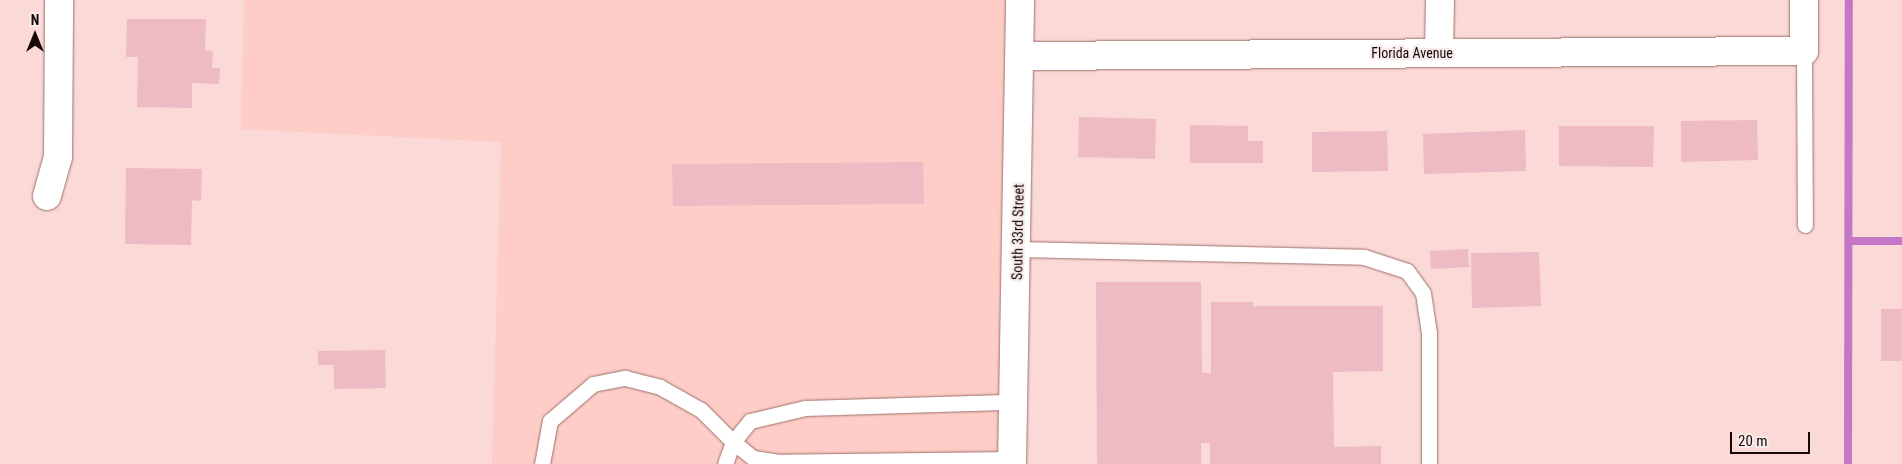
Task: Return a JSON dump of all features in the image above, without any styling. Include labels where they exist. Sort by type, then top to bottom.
[{"type":"street","points":[[47,196],[58,157],[59,0]]},
{"type":"street","name":"South 33rd Street","points":[[1012,461],[1018,248],[1020,0]]},
{"type":"street","points":[[1439,53],[1440,0]]},
{"type":"street","points":[[1804,0],[1804,51]]},
{"type":"street","name":"Florida Avenue","points":[[1020,56],[1804,51]]},
{"type":"lane","points":[[1804,51],[1805,225]]},
{"type":"lane","points":[[1018,248],[1364,256],[1407,271],[1423,293],[1429,333],[1429,464]]},
{"type":"lane","points":[[542,464],[550,420],[593,384],[625,378],[660,387],[701,410],[733,442],[753,458],[779,462],[1012,461]]},
{"type":"lane","points":[[725,464],[733,442],[750,420],[805,408],[1013,402]]},
{"type":"shaded area","points":[[244,0],[1006,0],[998,464],[492,464],[501,142],[241,129]]},
{"type":"building","points":[[127,19],[206,19],[205,50],[213,51],[212,68],[220,68],[219,84],[192,83],[192,108],[137,107],[138,57],[126,57]]},
{"type":"building","points":[[1079,117],[1156,119],[1155,159],[1078,157]]},
{"type":"building","points":[[1757,120],[1758,160],[1681,162],[1681,121]]},
{"type":"building","points":[[1190,125],[1248,126],[1248,141],[1263,141],[1263,163],[1190,163]]},
{"type":"building","points":[[1559,126],[1654,126],[1653,167],[1559,166]]},
{"type":"building","points":[[1525,130],[1526,171],[1424,174],[1423,134]]},
{"type":"building","points":[[1387,131],[1388,171],[1312,172],[1312,132]]},
{"type":"building","points":[[923,162],[924,204],[673,206],[672,164]]},
{"type":"building","points":[[126,168],[202,169],[201,201],[192,200],[191,245],[125,244]]},
{"type":"building","points":[[1468,249],[1469,267],[1431,269],[1430,251]]},
{"type":"building","points":[[1539,252],[1541,306],[1472,308],[1471,253]]},
{"type":"building","points":[[1096,282],[1201,282],[1202,373],[1211,373],[1211,302],[1253,302],[1253,306],[1383,306],[1383,371],[1333,372],[1334,447],[1381,446],[1381,464],[1210,464],[1210,443],[1201,443],[1201,464],[1097,464]]},
{"type":"building","points":[[1881,309],[1902,309],[1902,361],[1881,361]]},
{"type":"building","points":[[385,350],[386,388],[334,389],[334,365],[318,365],[318,351]]},
{"type":"waterway","points":[[1848,464],[1849,0]]},
{"type":"waterway","points":[[1849,241],[1902,241]]}]
